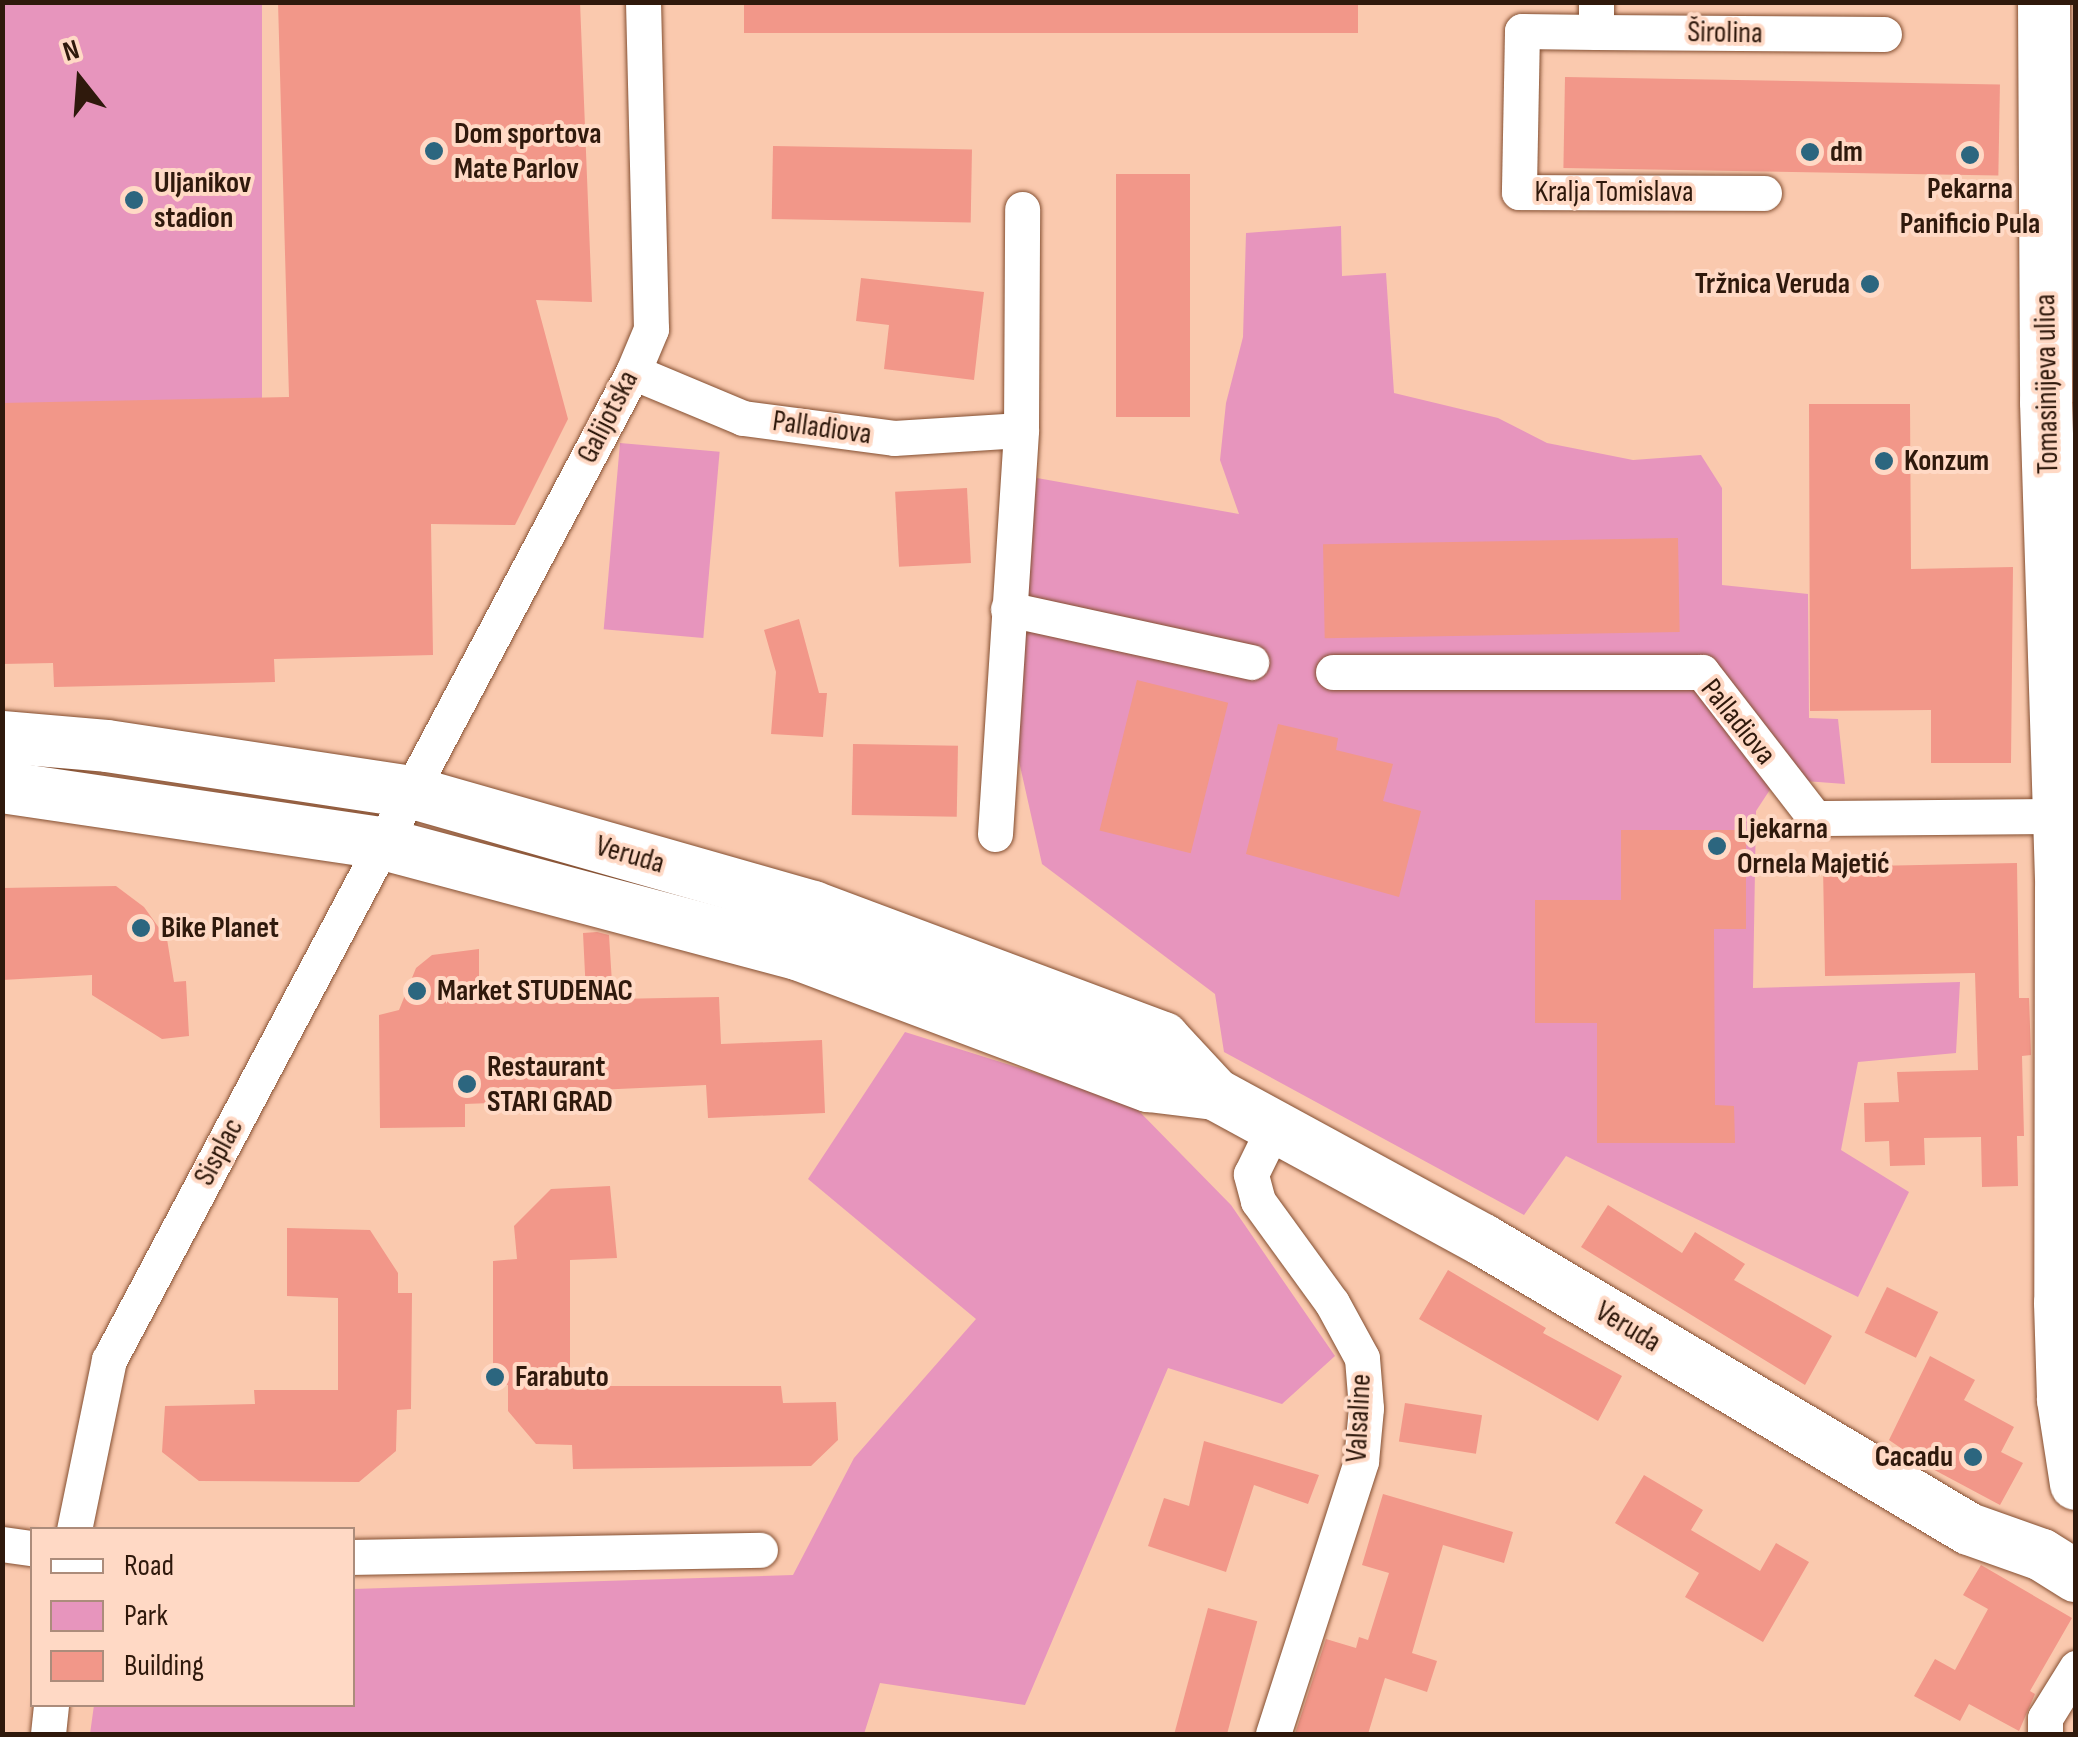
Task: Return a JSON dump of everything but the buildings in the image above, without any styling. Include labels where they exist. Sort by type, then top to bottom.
[{"type":"main road","name":"Tomasinijeva ulica","points":[[2054,11],[2046,402],[2060,816],[2060,1303],[2063,1400],[2076,1484]]},
{"type":"main road","name":"Veruda","points":[[2,736],[106,746],[410,792],[813,906],[1163,1038],[1215,1094],[1483,1240],[1969,1528],[2059,1566],[2076,1510]]},
{"type":"main road","name":"Veruda","points":[[2,787],[380,843],[797,954],[1149,1086],[1215,1094]]},
{"type":"street","name":"Galijotska","points":[[410,792],[633,372],[650,329],[644,2]]},
{"type":"street","name":"Širolina","points":[[1596,17],[1884,34]]},
{"type":"street","name":"Kralja Tomislava","points":[[1596,17],[1522,30],[1520,192],[1764,193]]},
{"type":"street","points":[[995,834],[1021,430],[1022,209]]},
{"type":"street","name":"Palladiova","points":[[633,372],[743,418],[894,438],[1021,430]]},
{"type":"street","points":[[1008,609],[1250,662]]},
{"type":"street","name":"Palladiova","points":[[1333,672],[1702,672],[1815,818],[2060,816]]},
{"type":"street","name":"Sisplac","points":[[75,1527],[109,1360],[410,792]]},
{"type":"street","name":"Valsaline","points":[[1273,1734],[1360,1461],[1366,1408],[1362,1358],[1332,1304],[1258,1200],[1251,1174],[1274,1127]]},
{"type":"street","points":[[2,1544],[30,1548]]},
{"type":"street","points":[[355,1557],[760,1550]]},
{"type":"street","points":[[2044,1734],[2045,1718],[2076,1668]]},
{"type":"street","points":[[48,1734],[51,1707]]},
{"type":"green space","name":"Uljanikov stadion","points":[[2,3],[262,3],[262,403],[2,403]]},
{"type":"green space","points":[[1341,226],[1342,276],[1386,273],[1394,393],[1498,418],[1547,443],[1633,460],[1701,455],[1722,488],[1722,585],[1808,594],[1809,718],[1838,719],[1845,784],[1777,779],[1756,811],[1753,988],[1960,982],[1956,1053],[1858,1062],[1841,1150],[1909,1192],[1858,1297],[1566,1156],[1524,1215],[1224,1052],[1215,994],[1042,864],[1010,721],[1037,478],[1239,514],[1220,460],[1226,403],[1243,337],[1246,233]]},
{"type":"green space","points":[[620,443],[720,452],[703,638],[604,629]]},
{"type":"green space","points":[[905,1032],[1131,1103],[1231,1205],[1335,1356],[1282,1404],[1168,1368],[1025,1705],[880,1683],[864,1734],[90,1734],[94,1707],[355,1707],[355,1589],[793,1575],[854,1458],[976,1319],[808,1179]]},
{"type":"place","name":"Dom sportova Mate Parlov","points":[[434,151]]},
{"type":"place","name":"dm","points":[[1810,152]]},
{"type":"place","name":"Pekarna Panificio Pula","points":[[1970,155]]},
{"type":"place","name":"Uljanikov stadion","points":[[134,200]]},
{"type":"place","name":"Tržnica Veruda","points":[[1870,284]]},
{"type":"place","name":"Konzum","points":[[1884,461]]},
{"type":"place","name":"Ljekarna Ornela Majetić","points":[[1717,846]]},
{"type":"place","name":"Bike Planet","points":[[141,928]]},
{"type":"place","name":"Market STUDENAC","points":[[417,991]]},
{"type":"place","name":"Restaurant STARI GRAD","points":[[467,1084]]},
{"type":"place","name":"Farabuto","points":[[495,1377]]},
{"type":"place","name":"Cacadu","points":[[1973,1457]]}]
